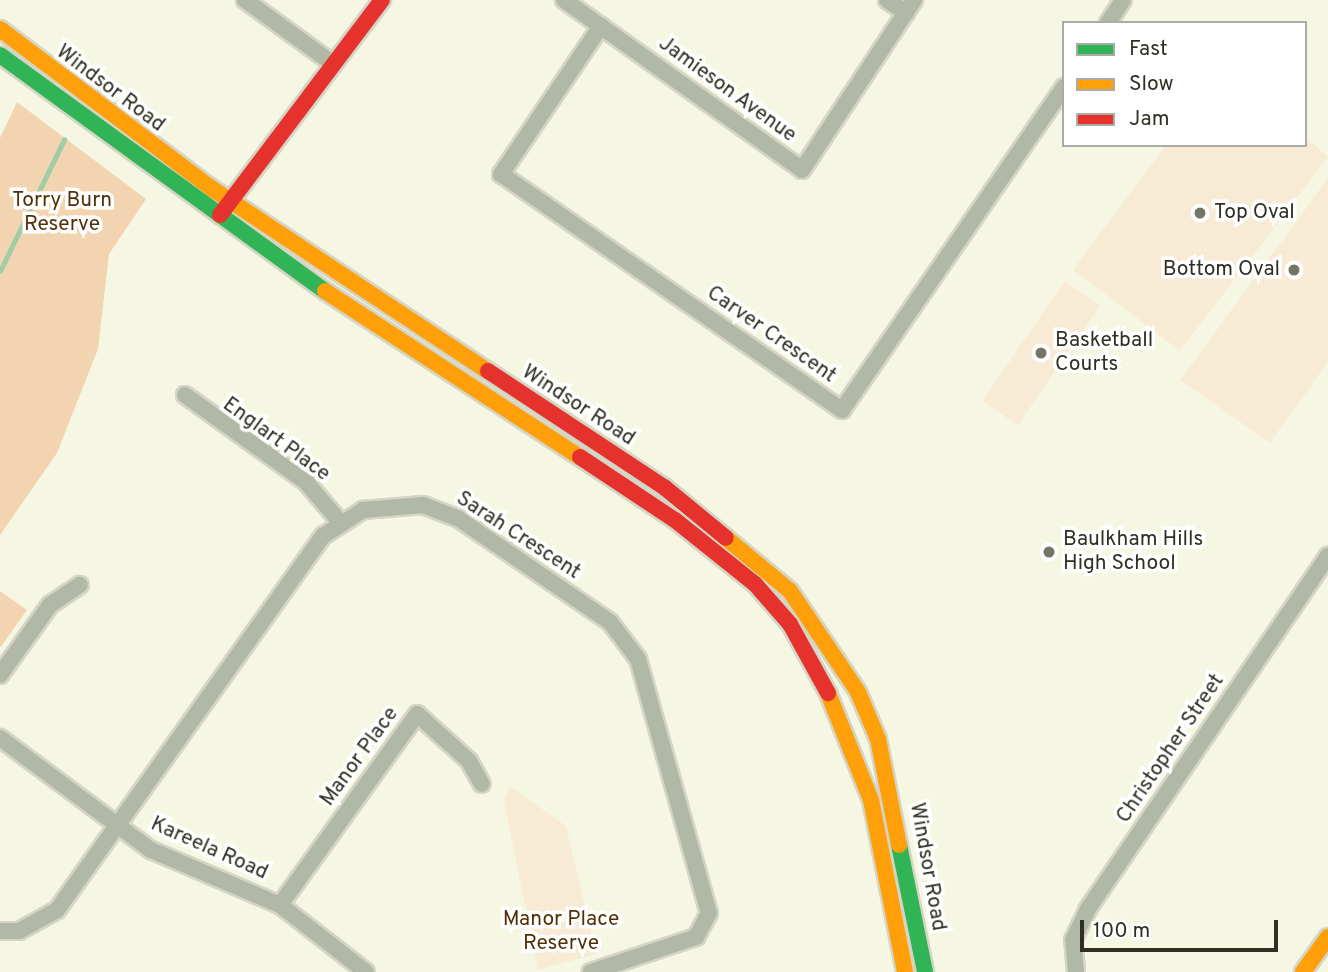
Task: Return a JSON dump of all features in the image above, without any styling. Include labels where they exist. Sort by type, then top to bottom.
[{"type":"main road","points":[[217,218],[382,0]]},
{"type":"main road","name":"Windsor Road","points":[[0,29],[231,201],[664,487],[790,592],[858,692],[878,739],[925,972]]},
{"type":"main road","name":"Windsor Road","points":[[0,55],[217,218],[675,520],[755,584],[790,624],[840,714],[871,800],[905,972]]},
{"type":"main road","points":[[1303,972],[1328,937]]},
{"type":"street","points":[[245,0],[332,63]]},
{"type":"street","name":"Jamieson Avenue","points":[[564,0],[802,170],[910,6]]},
{"type":"street","points":[[887,0],[910,6]]},
{"type":"street","points":[[1109,21],[1123,0]]},
{"type":"street","name":"Carver Crescent","points":[[601,26],[501,174],[842,410],[1062,90]]},
{"type":"street","name":"Englart Place","points":[[185,395],[306,482],[340,522]]},
{"type":"street","name":"Sarah Crescent","points":[[340,522],[383,506],[442,510],[610,622],[632,646],[709,912],[696,937],[598,971]]},
{"type":"street","points":[[0,931],[19,931],[57,910],[115,824],[340,522]]},
{"type":"street","name":"Christopher Street","points":[[1076,972],[1073,940],[1088,909],[1328,556]]},
{"type":"street","points":[[0,675],[50,605],[80,585]]},
{"type":"street","name":"Manor Place","points":[[280,905],[418,713],[469,761],[482,784]]},
{"type":"street","name":"Kareela Road","points":[[0,738],[151,850],[280,905],[366,972]]},
{"type":"green space","name":"Torry Burn Reserve","points":[[17,102],[146,199],[109,254],[98,349],[57,453],[0,535],[0,138]]},
{"type":"green space","name":"Top Oval","points":[[1307,139],[1328,157],[1180,351],[1073,270],[1165,147],[1307,147]]},
{"type":"green space","name":"Bottom Oval","points":[[1328,178],[1328,362],[1270,443],[1180,380]]},
{"type":"green space","name":"Basketball Courts","points":[[1065,281],[1100,306],[1018,425],[982,401]]},
{"type":"green space","points":[[0,591],[27,610],[0,648]]},
{"type":"green space","name":"Manor Place Reserve","points":[[510,786],[566,826],[596,954],[538,970],[504,802]]},
{"type":"waterway","points":[[0,271],[64,140]]},
{"type":"traffic: fast","points":[[0,55],[325,291]]},
{"type":"traffic: fast","points":[[899,845],[925,972]]},
{"type":"traffic: slow","points":[[0,29],[211,188],[488,371]]},
{"type":"traffic: slow","points":[[325,291],[580,457]]},
{"type":"traffic: slow","points":[[726,538],[790,591],[858,692],[878,739],[899,845]]},
{"type":"traffic: slow","points":[[828,693],[871,800],[905,972]]},
{"type":"traffic: slow","points":[[1303,972],[1328,937]]},
{"type":"traffic: jam","points":[[220,215],[382,0]]},
{"type":"traffic: jam","points":[[488,371],[664,487],[726,538]]},
{"type":"traffic: jam","points":[[580,457],[675,520],[755,584],[790,624],[828,693]]},
{"type":"place","name":"Top Oval","points":[[1200,213]]},
{"type":"place","name":"Bottom Oval","points":[[1294,270]]},
{"type":"place","name":"Basketball Courts","points":[[1041,353]]},
{"type":"place","name":"Baulkham Hills High School","points":[[1049,552]]}]
